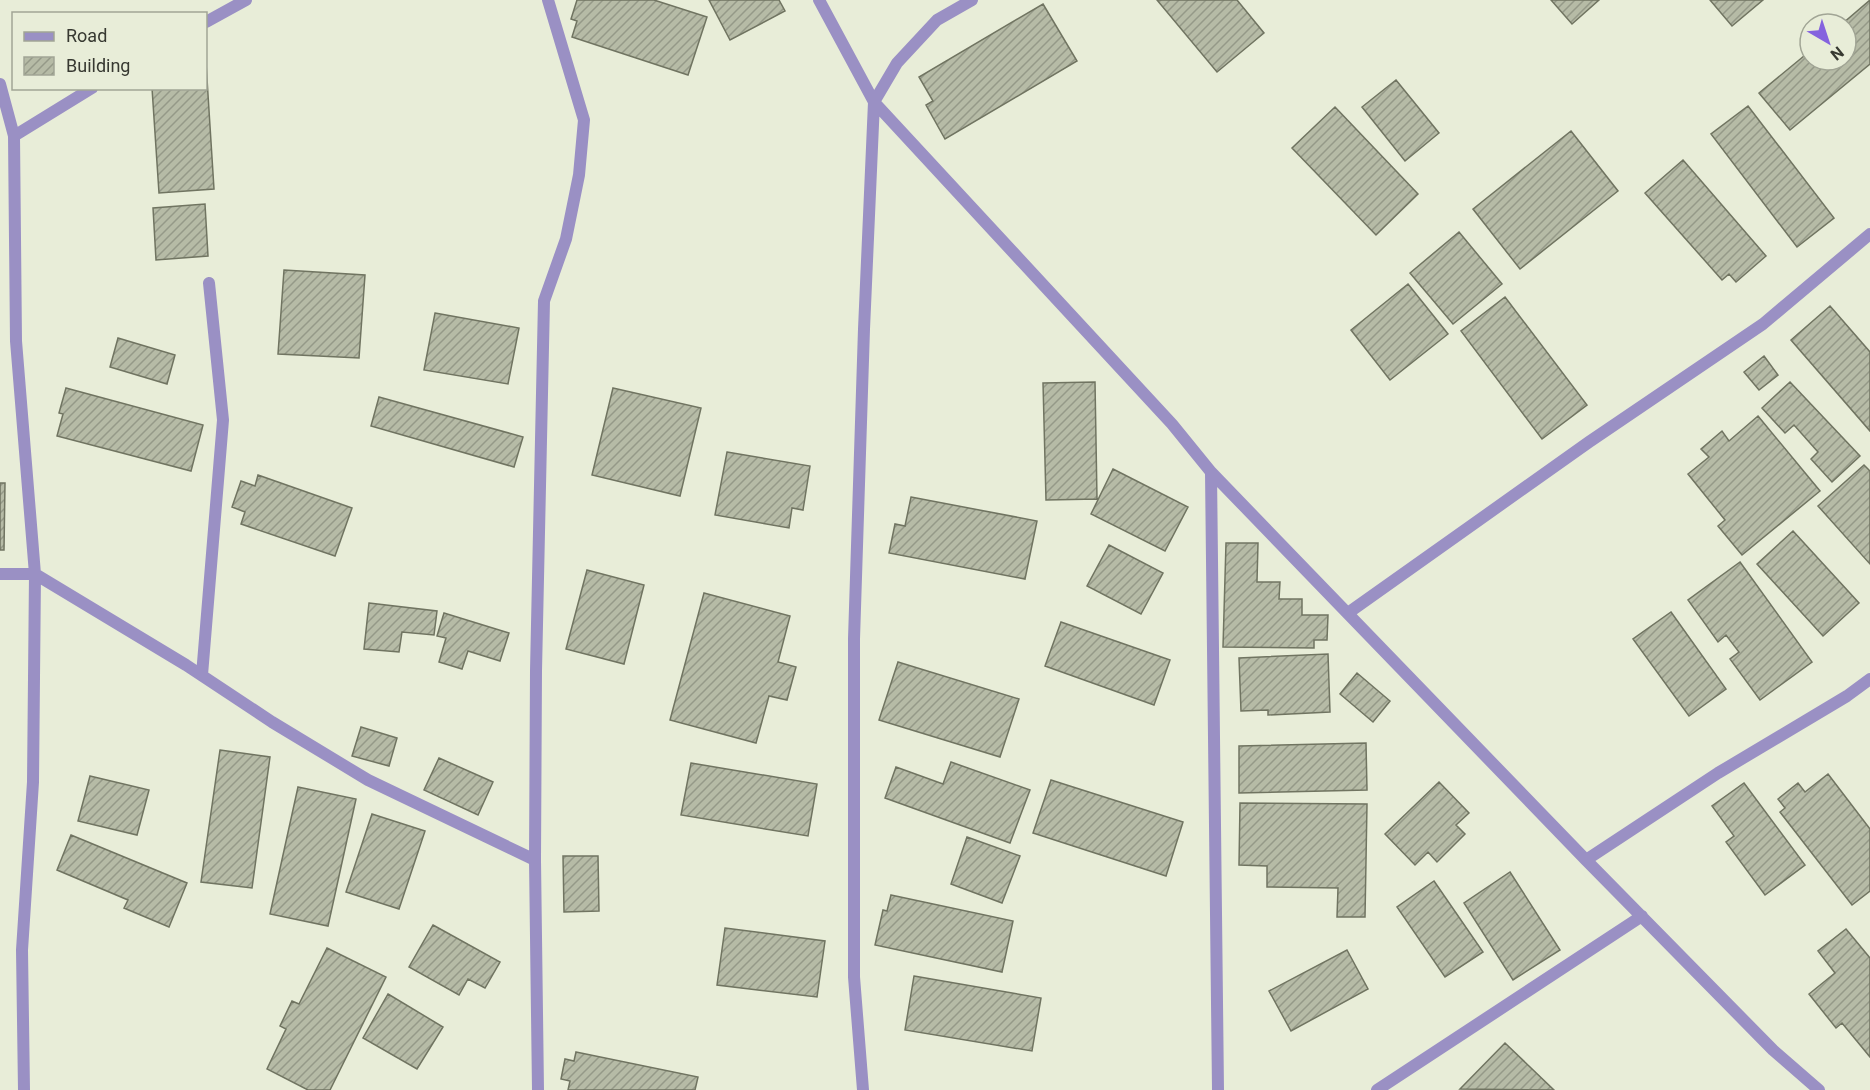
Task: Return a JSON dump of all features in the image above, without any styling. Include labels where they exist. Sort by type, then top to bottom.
[{"type":"street","points":[[207,21],[246,0]]},
{"type":"street","points":[[538,1090],[535,860],[536,671],[544,301],[566,239],[579,175],[584,120],[548,0]]},
{"type":"street","points":[[819,0],[874,102],[1172,424],[1211,472],[1586,860],[1773,1050],[1819,1090]]},
{"type":"street","points":[[863,1090],[854,977],[854,639],[874,102],[897,63],[937,20],[972,0]]},
{"type":"street","points":[[0,84],[14,136],[16,341],[35,574],[33,782],[22,950],[24,1090]]},
{"type":"street","points":[[14,136],[89,90]]},
{"type":"street","points":[[1348,613],[1589,442],[1763,324],[1870,234]]},
{"type":"street","points":[[202,675],[223,420],[209,283]]},
{"type":"street","points":[[1211,472],[1218,1090]]},
{"type":"street","points":[[0,574],[35,574],[202,675],[368,780],[535,860]]},
{"type":"street","points":[[1586,860],[1718,773],[1847,696],[1870,679]]},
{"type":"street","points":[[1377,1090],[1642,916]]},
{"type":"building","points":[[577,0],[654,0],[707,17],[688,75],[572,37],[577,21],[571,19]]},
{"type":"building","points":[[709,0],[779,0],[785,11],[730,40]]},
{"type":"building","points":[[1157,0],[1237,0],[1264,33],[1217,72]]},
{"type":"building","points":[[1551,0],[1599,0],[1572,24]]},
{"type":"building","points":[[1710,0],[1763,0],[1732,26]]},
{"type":"building","points":[[1870,0],[1870,64],[1790,130],[1759,93],[1798,61],[1798,72],[1858,72],[1858,12],[1856,12]]},
{"type":"building","points":[[1043,4],[1077,61],[945,139],[926,105],[933,101],[919,77]]},
{"type":"building","points":[[207,79],[214,189],[159,193],[152,90],[207,90]]},
{"type":"building","points":[[1396,80],[1439,133],[1405,161],[1362,107]]},
{"type":"building","points":[[1748,106],[1834,218],[1797,247],[1711,134]]},
{"type":"building","points":[[1335,107],[1418,194],[1376,235],[1292,148]]},
{"type":"building","points":[[1571,131],[1618,191],[1520,269],[1473,209]]},
{"type":"building","points":[[1683,160],[1766,256],[1736,282],[1729,274],[1722,280],[1645,193]]},
{"type":"building","points":[[205,204],[208,256],[156,260],[153,208]]},
{"type":"building","points":[[1459,232],[1502,284],[1453,324],[1410,273]]},
{"type":"building","points":[[284,270],[365,275],[359,358],[278,354]]},
{"type":"building","points":[[1408,284],[1448,334],[1390,380],[1351,330]]},
{"type":"building","points":[[1505,297],[1587,405],[1542,439],[1461,331]]},
{"type":"building","points":[[1830,306],[1870,352],[1870,431],[1791,340]]},
{"type":"building","points":[[435,313],[519,328],[508,384],[424,370]]},
{"type":"building","points":[[118,338],[175,355],[167,384],[110,367]]},
{"type":"building","points":[[1764,356],[1778,375],[1759,390],[1744,372]]},
{"type":"building","points":[[1095,382],[1097,499],[1046,500],[1043,383]]},
{"type":"building","points":[[1790,382],[1860,456],[1832,482],[1811,459],[1818,452],[1794,425],[1785,433],[1762,408]]},
{"type":"building","points":[[66,388],[203,425],[191,471],[57,436],[63,414],[59,413]]},
{"type":"building","points":[[613,388],[701,408],[680,496],[592,475]]},
{"type":"building","points":[[379,397],[523,437],[514,467],[371,426]]},
{"type":"building","points":[[1758,416],[1820,491],[1742,555],[1718,526],[1725,520],[1688,474],[1709,457],[1701,449],[1722,431],[1729,441]]},
{"type":"building","points":[[727,452],[810,466],[803,510],[792,508],[789,528],[715,515]]},
{"type":"building","points":[[1864,465],[1870,471],[1870,564],[1818,506]]},
{"type":"building","points":[[1113,469],[1188,507],[1165,551],[1091,514]]},
{"type":"building","points":[[258,475],[352,508],[335,556],[241,524],[245,512],[232,507],[241,481],[255,486]]},
{"type":"building","points":[[0,483],[5,483],[4,550],[0,550]]},
{"type":"building","points":[[911,497],[1037,521],[1025,579],[889,553],[895,524],[905,526]]},
{"type":"building","points":[[1793,531],[1859,603],[1823,636],[1757,564]]},
{"type":"building","points":[[1226,543],[1258,543],[1257,582],[1280,582],[1279,599],[1302,599],[1302,615],[1328,615],[1327,640],[1314,640],[1314,648],[1223,647]]},
{"type":"building","points":[[1109,545],[1163,573],[1141,614],[1087,586]]},
{"type":"building","points":[[1740,562],[1812,662],[1760,700],[1730,659],[1739,652],[1726,635],[1718,642],[1688,600]]},
{"type":"building","points":[[587,570],[644,585],[624,664],[566,649]]},
{"type":"building","points":[[704,593],[790,616],[778,662],[796,667],[787,700],[769,696],[756,743],[670,720]]},
{"type":"building","points":[[369,603],[437,611],[434,635],[402,632],[399,652],[364,649]]},
{"type":"building","points":[[1671,612],[1726,689],[1689,716],[1633,639]]},
{"type":"building","points":[[444,613],[509,633],[500,661],[468,651],[462,669],[439,662],[446,638],[437,636]]},
{"type":"building","points":[[1061,622],[1170,660],[1154,705],[1045,666]]},
{"type":"building","points":[[1328,654],[1330,712],[1268,715],[1268,710],[1241,711],[1239,658]]},
{"type":"building","points":[[898,662],[1019,699],[1000,757],[879,720]]},
{"type":"building","points":[[1357,673],[1390,701],[1373,722],[1340,694]]},
{"type":"building","points":[[361,727],[397,738],[389,766],[352,756]]},
{"type":"building","points":[[1366,743],[1367,790],[1239,793],[1239,746]]},
{"type":"building","points":[[220,750],[270,757],[252,888],[201,882]]},
{"type":"building","points":[[439,758],[493,782],[478,815],[424,790]]},
{"type":"building","points":[[951,762],[1030,790],[1010,843],[885,798],[896,767],[943,784]]},
{"type":"building","points":[[691,763],[817,784],[808,836],[681,815]]},
{"type":"building","points":[[1828,774],[1870,829],[1870,891],[1852,905],[1780,812],[1785,808],[1778,799],[1798,783],[1805,792]]},
{"type":"building","points":[[90,776],[149,790],[137,835],[78,821]]},
{"type":"building","points":[[1051,780],[1183,822],[1166,876],[1033,833]]},
{"type":"building","points":[[1439,782],[1469,813],[1456,825],[1465,834],[1437,862],[1428,852],[1415,865],[1385,834]]},
{"type":"building","points":[[1744,783],[1805,865],[1765,895],[1726,842],[1734,836],[1712,806]]},
{"type":"building","points":[[298,787],[356,799],[328,926],[270,914]]},
{"type":"building","points":[[1240,803],[1367,804],[1365,917],[1337,917],[1338,888],[1267,887],[1267,866],[1239,865]]},
{"type":"building","points":[[372,814],[425,831],[399,909],[346,892]]},
{"type":"building","points":[[71,835],[187,883],[169,927],[124,908],[128,900],[57,870]]},
{"type":"building","points":[[967,837],[1020,856],[1002,903],[951,884]]},
{"type":"building","points":[[563,856],[598,856],[599,911],[564,912]]},
{"type":"building","points":[[1510,872],[1560,950],[1513,980],[1464,903]]},
{"type":"building","points":[[1434,881],[1483,952],[1445,977],[1397,907]]},
{"type":"building","points":[[891,895],[1013,921],[1002,972],[875,945],[883,910],[887,911]]},
{"type":"building","points":[[433,925],[500,962],[485,988],[468,979],[459,995],[409,967]]},
{"type":"building","points":[[725,928],[825,941],[817,997],[717,985]]},
{"type":"building","points":[[1846,929],[1870,958],[1870,1057],[1842,1023],[1836,1028],[1809,994],[1835,973],[1818,951]]},
{"type":"building","points":[[327,948],[386,977],[330,1090],[308,1090],[267,1069],[286,1029],[280,1026],[292,1001],[299,1004]]},
{"type":"building","points":[[1347,950],[1368,989],[1291,1031],[1269,991]]},
{"type":"building","points":[[914,976],[1041,998],[1032,1051],[905,1030]]},
{"type":"building","points":[[388,994],[443,1027],[417,1069],[363,1038]]},
{"type":"building","points":[[1505,1043],[1554,1090],[1460,1089]]},
{"type":"building","points":[[576,1052],[698,1077],[695,1090],[568,1090],[570,1081],[561,1079],[565,1059],[574,1061]]}]
